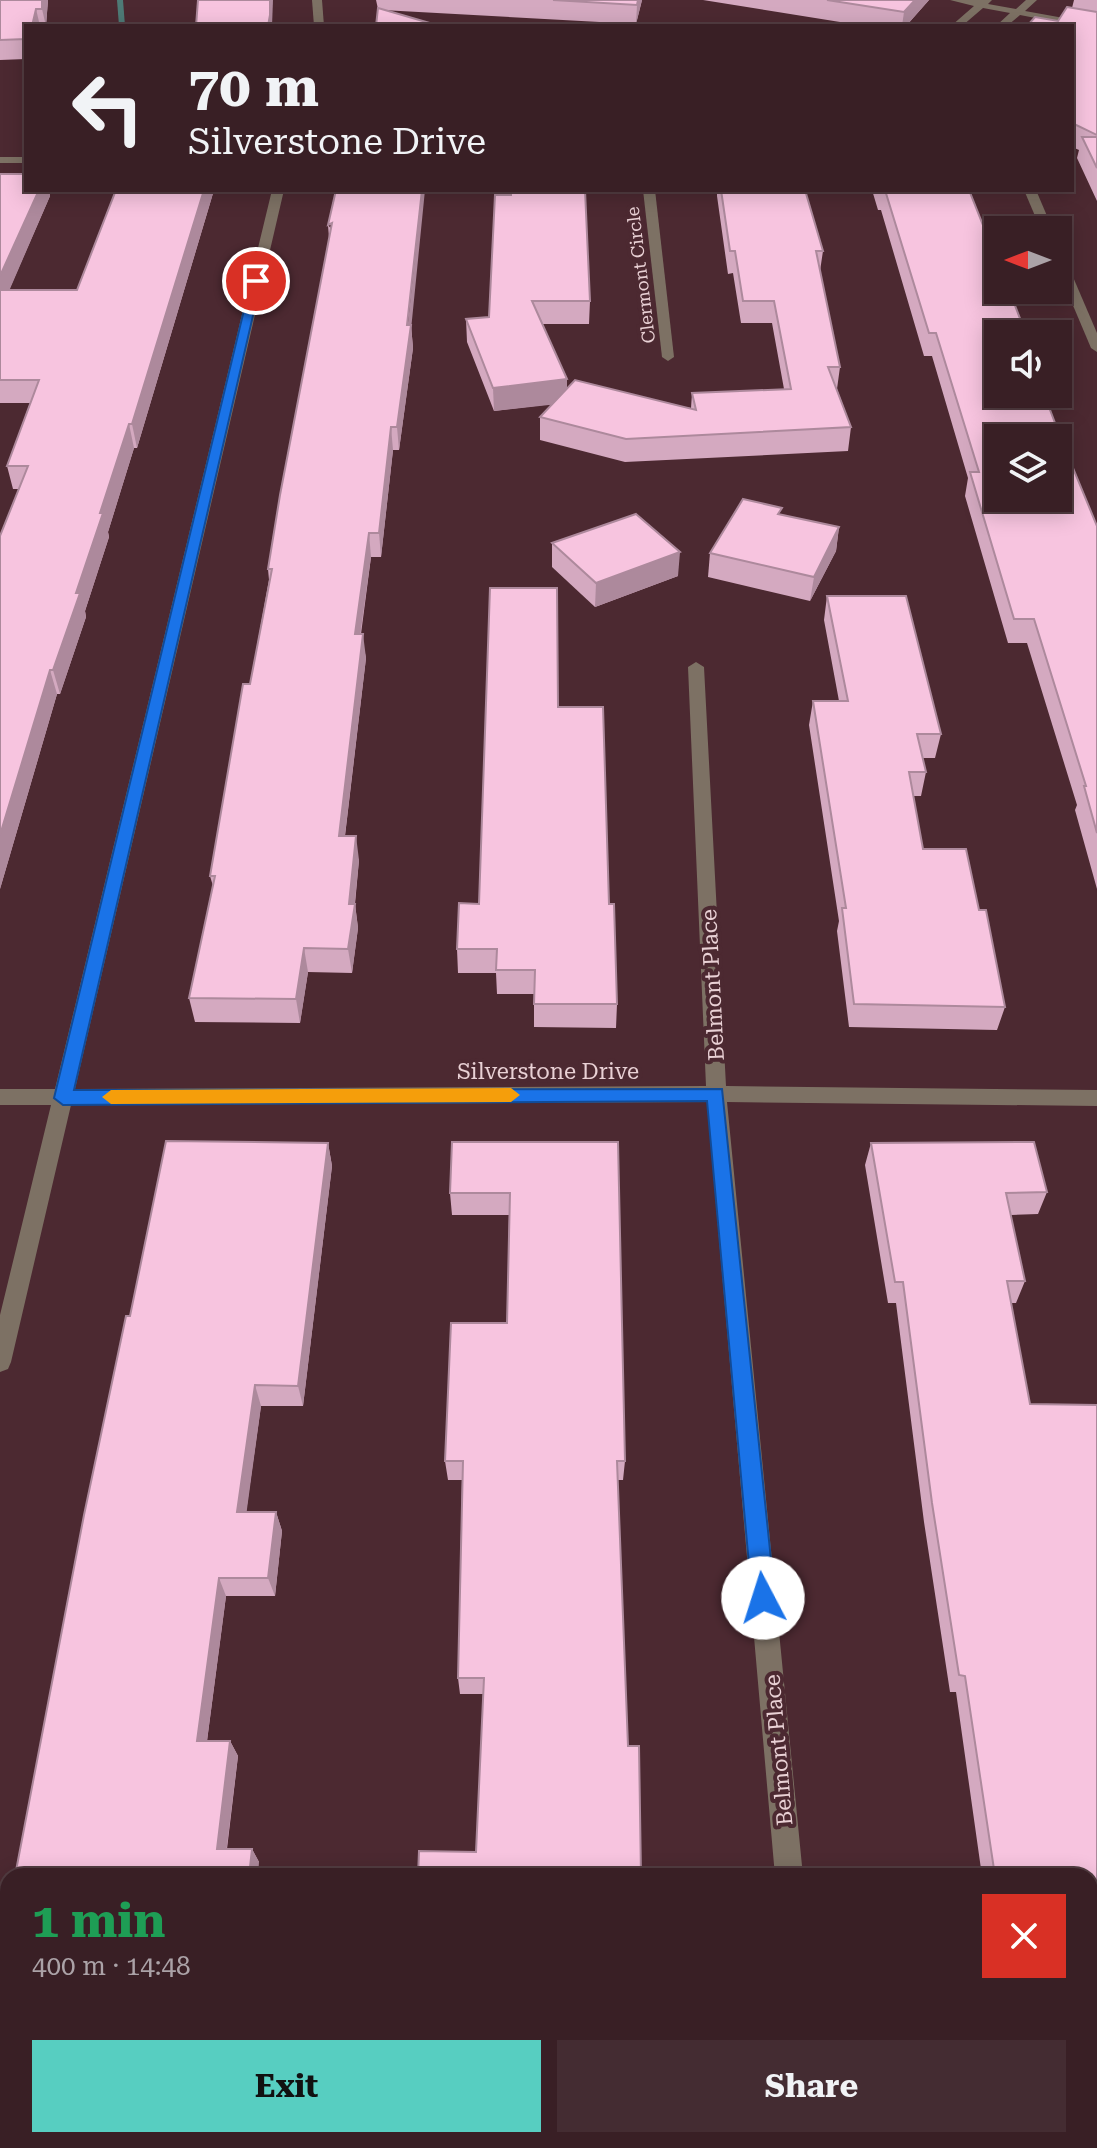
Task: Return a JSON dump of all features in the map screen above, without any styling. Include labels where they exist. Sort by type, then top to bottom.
[{"type":"street","points":[[317,0],[319,24]]},
{"type":"street","points":[[955,0],[984,3],[1097,27]]},
{"type":"street","points":[[1003,24],[1032,0]]},
{"type":"street","points":[[958,24],[984,3]]},
{"type":"street","points":[[0,160],[24,160]]},
{"type":"street","points":[[0,1362],[278,192]]},
{"type":"street","name":"Clermont Circle","points":[[649,192],[668,357]]},
{"type":"street","points":[[1031,192],[1041,216]]},
{"type":"street","points":[[1072,289],[1097,348]]},
{"type":"street","name":"Belmont Place","points":[[696,667],[716,1094],[788,1868]]},
{"type":"street","name":"Silverstone Drive","points":[[0,1097],[716,1094],[1097,1098]]},
{"type":"building","points":[[0,0],[42,0],[42,9],[36,9],[32,24],[24,24],[24,39],[0,40]]},
{"type":"building","points":[[198,0],[270,0],[268,24],[196,24]]},
{"type":"building","points":[[553,0],[638,0],[637,5]]},
{"type":"building","points":[[827,0],[915,0],[904,12]]},
{"type":"building","points":[[1067,7],[1097,12],[1097,135],[1074,124],[1074,24],[1029,24],[1035,17],[1058,21]]},
{"type":"building","points":[[378,8],[433,24],[376,24]]},
{"type":"building","points":[[1082,137],[1097,137],[1097,168]]},
{"type":"building","points":[[0,174],[24,174],[24,192],[38,192],[0,276]]},
{"type":"building","points":[[115,192],[203,192],[132,424],[129,424],[100,513],[103,513],[76,593],[80,593],[53,670],[50,670],[0,835],[0,536],[28,466],[7,466],[39,380],[0,380],[0,290],[77,290]]},
{"type":"building","points":[[336,192],[422,192],[407,325],[411,325],[397,427],[391,427],[379,533],[369,533],[355,634],[363,634],[339,836],[356,836],[349,904],[355,904],[348,949],[304,948],[296,999],[189,998],[215,876],[210,876],[243,684],[250,684],[272,569],[268,569],[280,495],[332,223],[328,225]]},
{"type":"building","points":[[511,192],[585,192],[590,301],[532,301],[567,379],[493,388],[466,319],[489,317],[495,195],[511,195]]},
{"type":"building","points":[[721,192],[806,192],[823,251],[816,251],[840,367],[828,367],[851,427],[626,439],[540,417],[575,380],[696,410],[692,393],[791,389],[774,301],[743,301],[735,251],[730,251]]},
{"type":"building","points":[[886,192],[970,192],[984,228],[984,304],[1014,304],[1021,320],[984,320],[984,408],[1049,408],[1055,424],[984,424],[984,512],[1072,512],[1072,466],[1097,526],[1097,833],[1086,786],[1034,619],[1014,619],[970,472],[979,472],[936,333],[929,333]]},
{"type":"building","points":[[743,499],[782,508],[778,514],[839,527],[814,577],[710,553]]},
{"type":"building","points":[[636,514],[680,552],[596,583],[552,543]]},
{"type":"building","points":[[490,588],[557,588],[558,707],[603,707],[609,904],[614,904],[617,1004],[534,1004],[535,970],[496,970],[497,949],[457,949],[459,903],[479,904]]},
{"type":"building","points":[[827,596],[906,596],[941,734],[917,734],[926,772],[909,772],[923,849],[966,849],[979,910],[986,910],[1005,1007],[854,1004],[842,908],[846,908],[813,701],[848,701]]},
{"type":"building","points":[[166,1141],[328,1143],[298,1386],[255,1385],[237,1512],[276,1512],[268,1578],[219,1578],[197,1741],[230,1741],[217,1849],[252,1849],[250,1868],[17,1868],[84,1515],[126,1316],[130,1316]]},
{"type":"building","points":[[452,1142],[618,1142],[625,1461],[617,1461],[628,1746],[639,1746],[641,1868],[418,1868],[419,1851],[476,1852],[484,1678],[458,1678],[463,1461],[445,1461],[451,1323],[507,1323],[510,1193],[450,1193]]},
{"type":"building","points":[[1034,1142],[1047,1192],[1006,1193],[1025,1281],[1007,1281],[1030,1404],[1097,1405],[1097,1868],[994,1868],[965,1676],[959,1675],[932,1503],[903,1282],[895,1282],[871,1143]]},
{"type":"waterway","points":[[120,0],[122,24]]},
{"type":"slow traffic","points":[[111,1097],[511,1095]]},
{"type":"route","points":[[256,281],[63,1098],[716,1094],[763,1598]]}]
